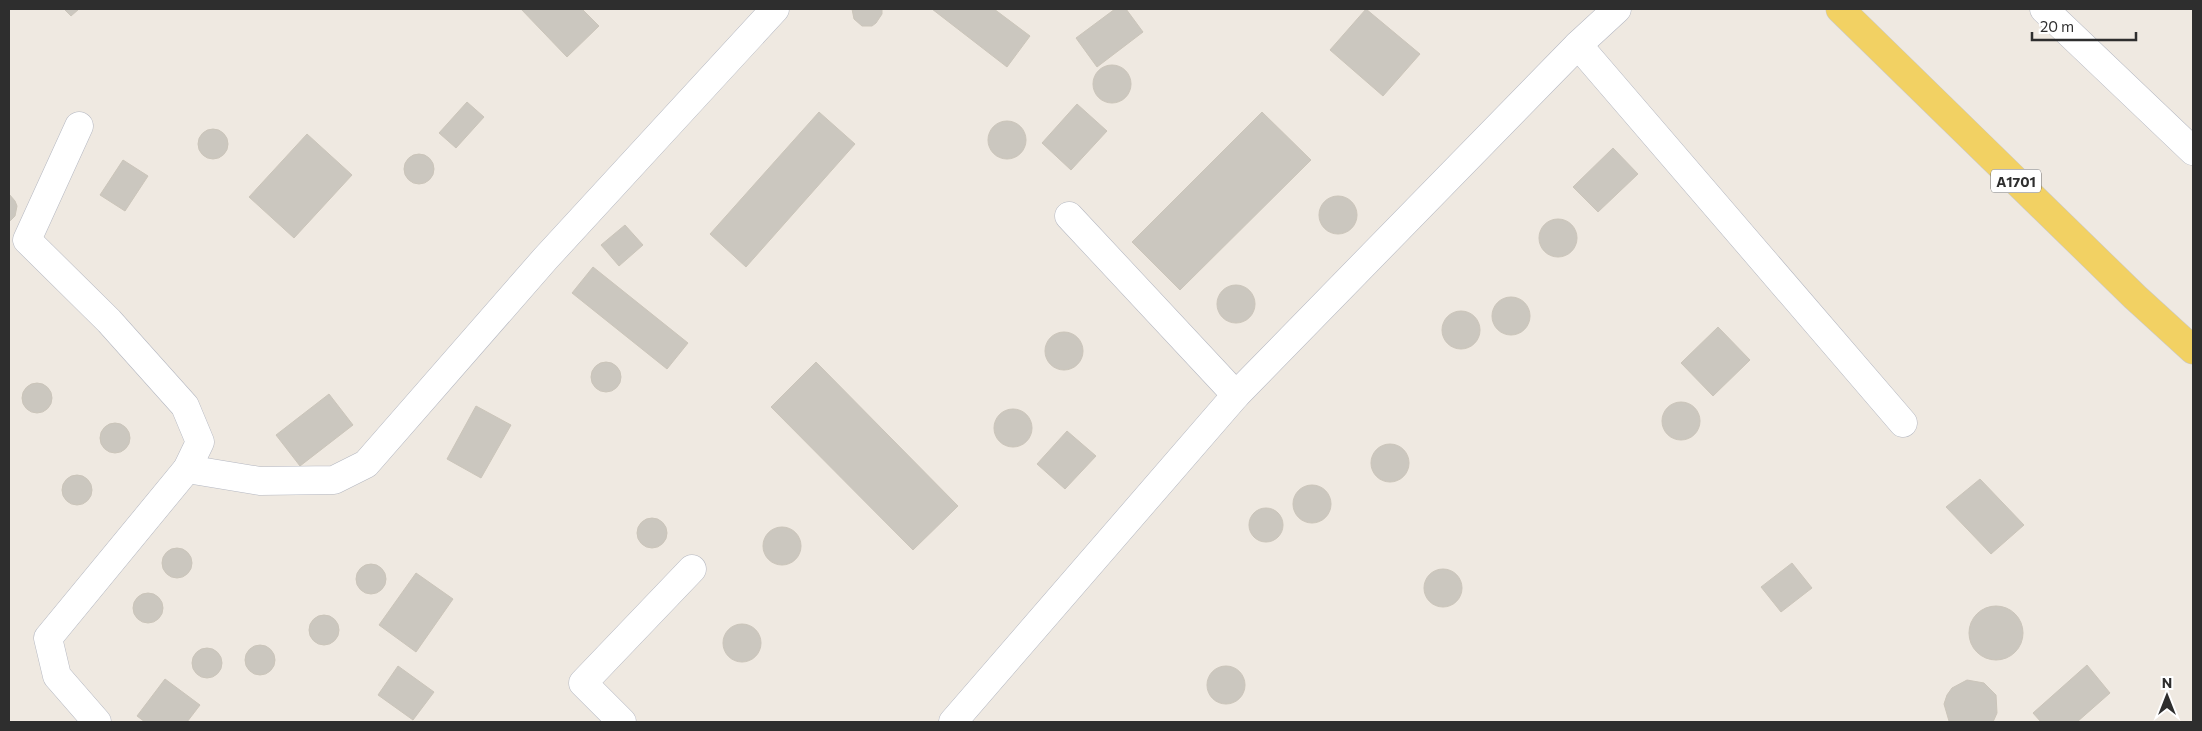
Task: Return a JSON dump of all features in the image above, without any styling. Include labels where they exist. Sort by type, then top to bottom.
[{"type":"main road","name":"A1701","points":[[1840,9],[2128,290],[2193,350]]},
{"type":"street","points":[[186,469],[260,481],[334,480],[366,464],[545,259],[775,9]]},
{"type":"street","points":[[953,722],[1236,395],[1578,45],[1617,9]]},
{"type":"street","points":[[2044,9],[2193,151]]},
{"type":"street","points":[[1578,45],[1903,424]]},
{"type":"street","points":[[79,126],[27,240],[109,321],[185,406],[200,442],[186,469],[48,638],[58,676],[97,722]]},
{"type":"street","points":[[1069,216],[1236,395]]},
{"type":"street","points":[[622,722],[584,683],[692,569]]},
{"type":"building","points":[[64,9],[79,9],[71,16]]},
{"type":"building","points":[[521,9],[582,9],[599,26],[567,57]]},
{"type":"building","points":[[852,9],[882,9],[882,14],[872,26],[862,26],[854,19]]},
{"type":"building","points":[[932,9],[994,9],[1030,36],[1007,67]]},
{"type":"building","points":[[1115,9],[1126,9],[1143,32],[1097,67],[1076,38]]},
{"type":"building","points":[[1366,9],[1420,54],[1383,96],[1330,50]]},
{"type":"building","points":[[1112,65],[1125,71],[1131,84],[1125,97],[1112,103],[1099,97],[1093,84],[1099,71]]},
{"type":"building","points":[[467,102],[484,117],[456,148],[439,133]]},
{"type":"building","points":[[1077,104],[1107,131],[1071,170],[1042,143]]},
{"type":"building","points":[[819,112],[855,144],[746,267],[710,234]]},
{"type":"building","points":[[1262,112],[1311,160],[1180,290],[1132,242]]},
{"type":"building","points":[[1007,121],[1020,127],[1026,140],[1020,153],[1007,159],[994,153],[988,140],[994,127]]},
{"type":"building","points":[[213,129],[224,133],[228,144],[224,155],[213,159],[202,155],[198,144],[202,133]]},
{"type":"building","points":[[307,134],[352,175],[294,238],[249,197]]},
{"type":"building","points":[[1613,148],[1638,174],[1598,212],[1573,187]]},
{"type":"building","points":[[419,154],[430,158],[434,169],[430,180],[419,184],[408,180],[404,169],[408,158]]},
{"type":"building","points":[[123,160],[148,176],[125,211],[100,195]]},
{"type":"building","points":[[9,194],[17,206],[15,216],[9,222]]},
{"type":"building","points":[[1338,196],[1351,202],[1357,215],[1351,228],[1338,234],[1325,228],[1319,215],[1325,202]]},
{"type":"building","points":[[1558,219],[1571,225],[1577,238],[1571,251],[1558,257],[1545,251],[1539,238],[1545,225]]},
{"type":"building","points":[[625,225],[643,245],[619,266],[601,245]]},
{"type":"building","points":[[593,267],[688,343],[667,369],[572,293]]},
{"type":"building","points":[[1236,285],[1249,291],[1255,304],[1249,317],[1236,323],[1223,317],[1217,304],[1223,291]]},
{"type":"building","points":[[1511,297],[1524,303],[1530,316],[1524,329],[1511,335],[1498,329],[1492,316],[1498,303]]},
{"type":"building","points":[[1461,311],[1474,317],[1480,330],[1474,343],[1461,349],[1448,343],[1442,330],[1448,317]]},
{"type":"building","points":[[1718,327],[1750,360],[1713,396],[1681,363]]},
{"type":"building","points":[[1064,332],[1077,338],[1083,351],[1077,364],[1064,370],[1051,364],[1045,351],[1051,338]]},
{"type":"building","points":[[606,362],[617,366],[621,377],[617,388],[606,392],[595,388],[591,377],[595,366]]},
{"type":"building","points":[[816,362],[958,506],[913,550],[771,407]]},
{"type":"building","points":[[37,383],[48,387],[52,398],[48,409],[37,413],[26,409],[22,398],[26,387]]},
{"type":"building","points":[[329,394],[353,425],[300,466],[276,435]]},
{"type":"building","points":[[1681,402],[1694,408],[1700,421],[1694,434],[1681,440],[1668,434],[1662,421],[1668,408]]},
{"type":"building","points":[[476,406],[511,425],[481,478],[447,459]]},
{"type":"building","points":[[1013,409],[1026,415],[1032,428],[1026,441],[1013,447],[1000,441],[994,428],[1000,415]]},
{"type":"building","points":[[115,423],[126,427],[130,438],[126,449],[115,453],[104,449],[100,438],[104,427]]},
{"type":"building","points":[[1067,431],[1096,456],[1065,489],[1037,464]]},
{"type":"building","points":[[1390,444],[1403,450],[1409,463],[1403,476],[1390,482],[1377,476],[1371,463],[1377,450]]},
{"type":"building","points":[[77,475],[88,479],[92,490],[88,501],[77,505],[66,501],[62,490],[66,479]]},
{"type":"building","points":[[1980,479],[2024,525],[1991,554],[1946,507]]},
{"type":"building","points":[[1312,485],[1325,491],[1331,504],[1325,517],[1312,523],[1299,517],[1293,504],[1299,491]]},
{"type":"building","points":[[1266,508],[1278,513],[1283,525],[1278,537],[1266,542],[1254,537],[1249,525],[1254,513]]},
{"type":"building","points":[[652,518],[663,522],[667,533],[663,544],[652,548],[641,544],[637,533],[641,522]]},
{"type":"building","points":[[782,527],[795,533],[801,546],[795,559],[782,565],[769,559],[763,546],[769,533]]},
{"type":"building","points":[[177,548],[188,552],[192,563],[188,574],[177,578],[166,574],[162,563],[166,552]]},
{"type":"building","points":[[1792,563],[1812,588],[1781,612],[1761,587]]},
{"type":"building","points":[[371,564],[382,568],[386,579],[382,590],[371,594],[360,590],[356,579],[360,568]]},
{"type":"building","points":[[1443,569],[1456,575],[1462,588],[1456,601],[1443,607],[1430,601],[1424,588],[1430,575]]},
{"type":"building","points":[[416,573],[453,599],[416,652],[379,625]]},
{"type":"building","points":[[148,593],[159,597],[163,608],[159,619],[148,623],[137,619],[133,608],[137,597]]},
{"type":"building","points":[[1996,606],[2006,608],[2015,614],[2021,623],[2023,633],[2021,643],[2015,652],[2006,658],[1996,660],[1986,658],[1977,652],[1971,643],[1969,633],[1971,623],[1977,614],[1986,608]]},
{"type":"building","points":[[324,615],[335,619],[339,630],[335,641],[324,645],[313,641],[309,630],[313,619]]},
{"type":"building","points":[[742,624],[755,630],[761,643],[755,656],[742,662],[729,656],[723,643],[729,630]]},
{"type":"building","points":[[260,645],[271,649],[275,660],[271,671],[260,675],[249,671],[245,660],[249,649]]},
{"type":"building","points":[[207,648],[218,652],[222,663],[218,674],[207,678],[196,674],[192,663],[196,652]]},
{"type":"building","points":[[2087,665],[2110,693],[2077,722],[2041,722],[2033,713]]},
{"type":"building","points":[[398,666],[434,692],[413,720],[378,695]]},
{"type":"building","points":[[1226,666],[1239,672],[1245,685],[1239,698],[1226,704],[1213,698],[1207,685],[1213,672]]},
{"type":"building","points":[[165,679],[200,705],[187,722],[145,722],[137,716]]},
{"type":"building","points":[[1967,680],[1984,683],[1996,695],[1997,713],[1993,722],[1949,721],[1944,704],[1947,695],[1952,688]]}]
